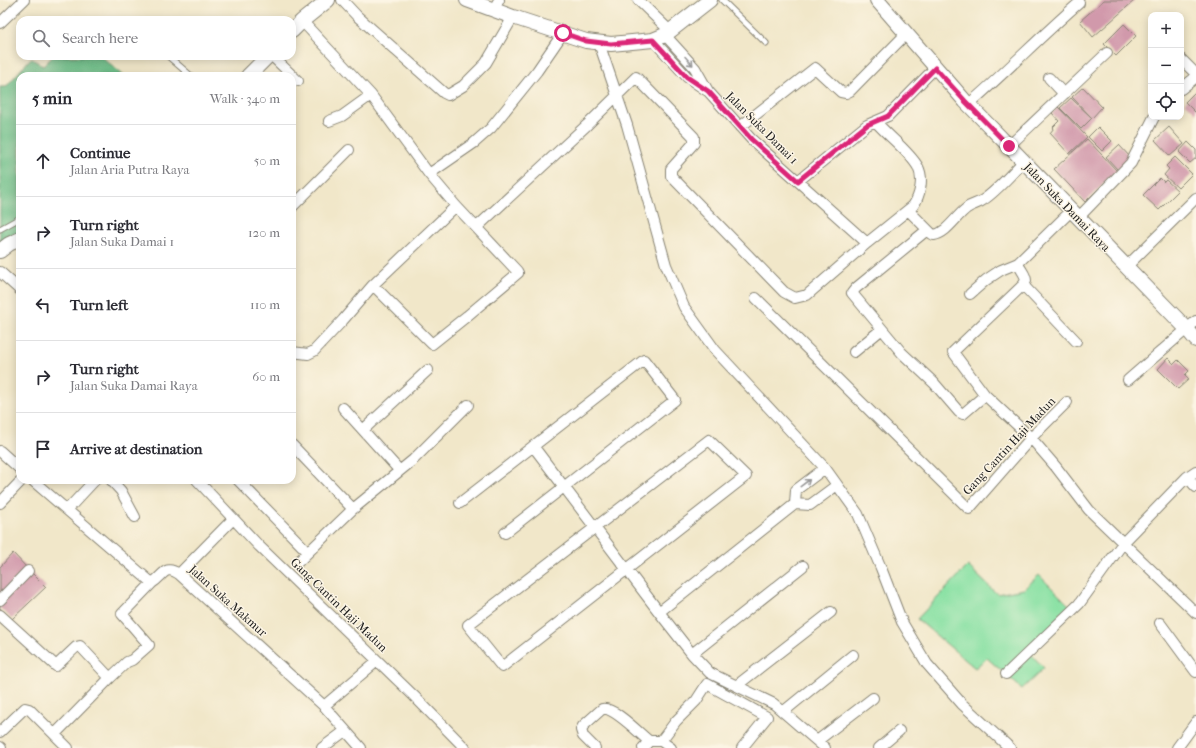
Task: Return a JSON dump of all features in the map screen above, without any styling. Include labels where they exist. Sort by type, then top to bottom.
[{"type":"street","points":[[0,23],[24,0]]},
{"type":"street","points":[[328,0],[297,26],[371,95],[456,206],[517,270],[518,273],[432,344],[373,285]]},
{"type":"street","points":[[342,0],[357,16],[448,95],[463,86],[486,63],[513,17]]},
{"type":"street","points":[[467,0],[496,5],[513,17],[586,41],[611,44],[663,36],[710,0]]},
{"type":"street","name":"Jalan Suka Damai 1","points":[[638,0],[663,36],[687,77],[708,91],[751,139],[867,243]]},
{"type":"street","name":"Jalan Suka Damai Raya","points":[[877,0],[935,68],[1023,162],[1126,267],[1191,325],[1196,340]]},
{"type":"street","points":[[967,103],[1014,58],[1037,32],[1076,2]]},
{"type":"street","points":[[430,174],[474,143],[491,128],[537,71],[563,33]]},
{"type":"street","points":[[740,127],[815,68],[841,92],[846,93],[850,91],[906,34]]},
{"type":"street","points":[[599,43],[627,125],[666,265],[684,307],[715,350],[825,468],[858,514],[902,622],[928,664],[962,704],[1008,747]]},
{"type":"street","points":[[1009,146],[1107,53]]},
{"type":"street","points":[[252,72],[264,60]]},
{"type":"street","points":[[276,60],[289,72]]},
{"type":"street","points":[[1184,62],[1196,76],[1184,86]]},
{"type":"street","points":[[798,181],[867,125],[888,116],[935,68]]},
{"type":"street","points":[[477,227],[636,77],[694,136],[694,143],[671,169],[671,176],[784,292],[794,298],[807,295],[908,210],[917,200],[920,184],[919,169],[912,159],[876,122]]},
{"type":"street","points":[[1048,78],[1064,94]]},
{"type":"street","points":[[329,121],[342,116],[371,95]]},
{"type":"street","points":[[970,294],[986,280],[1001,270],[1018,263],[1131,163],[1152,120]]},
{"type":"street","points":[[296,203],[349,150]]},
{"type":"street","points":[[908,210],[927,230],[934,235],[943,231],[970,205],[985,200],[1023,162]]},
{"type":"street","points":[[1126,267],[1196,198]]},
{"type":"street","points":[[296,352],[308,354],[314,351],[373,285],[456,206]]},
{"type":"street","points":[[927,230],[852,292],[902,353],[934,383],[959,412],[963,414],[985,395]]},
{"type":"street","points":[[0,251],[16,241]]},
{"type":"street","points":[[1018,263],[1020,269],[1026,276],[1026,281],[953,352],[985,395],[1031,438],[1056,467],[1089,510],[1196,613]]},
{"type":"street","points":[[0,272],[16,286]]},
{"type":"street","points":[[1023,285],[1076,341]]},
{"type":"street","name":"Gang Cantin Haji Madun","points":[[756,298],[969,508],[1031,438],[1067,402]]},
{"type":"street","points":[[1128,380],[1191,325]]},
{"type":"street","points":[[854,352],[882,329]]},
{"type":"street","points":[[460,503],[644,360],[675,400],[505,533]]},
{"type":"street","points":[[363,430],[428,370]]},
{"type":"street","points":[[297,563],[353,509],[413,460],[468,404]]},
{"type":"street","points":[[343,408],[400,470]]},
{"type":"street","points":[[709,440],[746,476],[627,569],[502,667],[468,625],[709,440]]},
{"type":"street","points":[[534,446],[658,612],[692,654],[710,673],[774,704],[825,748]]},
{"type":"street","points":[[296,449],[353,509]]},
{"type":"street","points":[[0,451],[16,463]]},
{"type":"street","points":[[795,504],[796,490],[825,468]]},
{"type":"street","points":[[1006,674],[1079,604],[1123,543],[1187,477],[1196,471]]},
{"type":"street","points":[[1187,477],[1196,487]]},
{"type":"street","points":[[0,503],[18,484]]},
{"type":"street","points":[[37,484],[152,583],[122,614],[149,645],[132,660],[127,662],[110,678],[55,734]]},
{"type":"street","points":[[67,510],[91,484]]},
{"type":"street","points":[[115,484],[121,490],[135,517]]},
{"type":"street","name":"Gang Cantin Haji Madun","points":[[201,484],[259,546],[414,696],[465,748]]},
{"type":"street","points":[[242,484],[308,552]]},
{"type":"street","points":[[658,612],[795,504],[810,505],[837,485]]},
{"type":"street","points":[[179,574],[233,519]]},
{"type":"street","points":[[692,654],[803,566]]},
{"type":"street","name":"Jalan Suka Makmur","points":[[152,583],[165,571],[172,570],[179,574],[324,706],[361,748]]},
{"type":"street","points":[[0,600],[28,571]]},
{"type":"street","points":[[736,686],[831,612]]},
{"type":"street","points":[[0,615],[56,666],[76,647],[80,646],[110,678]]},
{"type":"street","points":[[1160,623],[1196,672]]},
{"type":"street","points":[[783,712],[853,655]]},
{"type":"street","points":[[324,706],[377,661]]},
{"type":"street","points":[[595,748],[583,736],[581,730],[583,726],[602,709],[606,708],[614,712],[646,745],[661,741],[676,721],[696,701],[706,684],[767,717],[742,748]]},
{"type":"street","points":[[817,741],[873,698]]},
{"type":"street","points":[[0,732],[25,708],[29,709],[68,748]]},
{"type":"street","points":[[1177,748],[1196,722]]},
{"type":"street","points":[[322,748],[345,731]]},
{"type":"street","points":[[879,748],[899,731]]},
{"type":"street","points":[[661,741],[671,748]]},
{"type":"lane","points":[[722,0],[766,43]]},
{"type":"lane","points":[[173,60],[186,72]]},
{"type":"lane","points":[[0,229],[16,220]]},
{"type":"green space","points":[[29,60],[34,60],[43,66],[49,60],[106,60],[119,72],[19,72]]},
{"type":"green space","points":[[16,75],[16,238],[0,246],[0,87],[6,87]]},
{"type":"green space","points":[[968,566],[997,594],[1024,589],[1039,575],[1071,607],[1027,650],[1044,668],[1022,689],[987,658],[975,668],[917,619]]},
{"type":"building","points":[[1104,0],[1135,0],[1093,37],[1080,21]]},
{"type":"building","points":[[1124,24],[1136,36],[1116,56],[1104,44]]},
{"type":"building","points":[[1083,87],[1102,107],[1092,118],[1072,97]]},
{"type":"building","points":[[1194,93],[1196,95],[1196,113],[1185,102]]},
{"type":"building","points":[[1071,98],[1092,118],[1081,129],[1060,108]]},
{"type":"building","points":[[1058,107],[1087,137],[1069,154],[1050,133],[1059,121],[1052,113]]},
{"type":"building","points":[[1098,127],[1112,141],[1102,151],[1088,137]]},
{"type":"building","points":[[1169,127],[1184,144],[1170,156],[1155,140]]},
{"type":"building","points":[[1087,139],[1117,171],[1085,202],[1054,169]]},
{"type":"building","points":[[1188,142],[1196,150],[1196,158],[1190,163],[1179,152]]},
{"type":"building","points":[[1119,145],[1131,158],[1118,170],[1106,157]]},
{"type":"building","points":[[1175,157],[1192,174],[1178,188],[1164,175],[1169,169],[1166,166]]},
{"type":"building","points":[[1160,178],[1164,182],[1166,180],[1178,191],[1159,210],[1143,195]]},
{"type":"building","points":[[1168,358],[1174,364],[1178,360],[1189,371],[1185,375],[1189,379],[1178,389],[1158,369]]},
{"type":"building","points":[[13,553],[27,568],[0,595],[0,567]]},
{"type":"building","points":[[31,572],[46,587],[12,619],[0,608],[0,605]]},
{"type":"route","points":[[563,33],[586,41],[611,44],[653,40],[687,77],[708,91],[751,139],[798,181],[867,125],[888,116],[935,68],[1009,146]]}]
